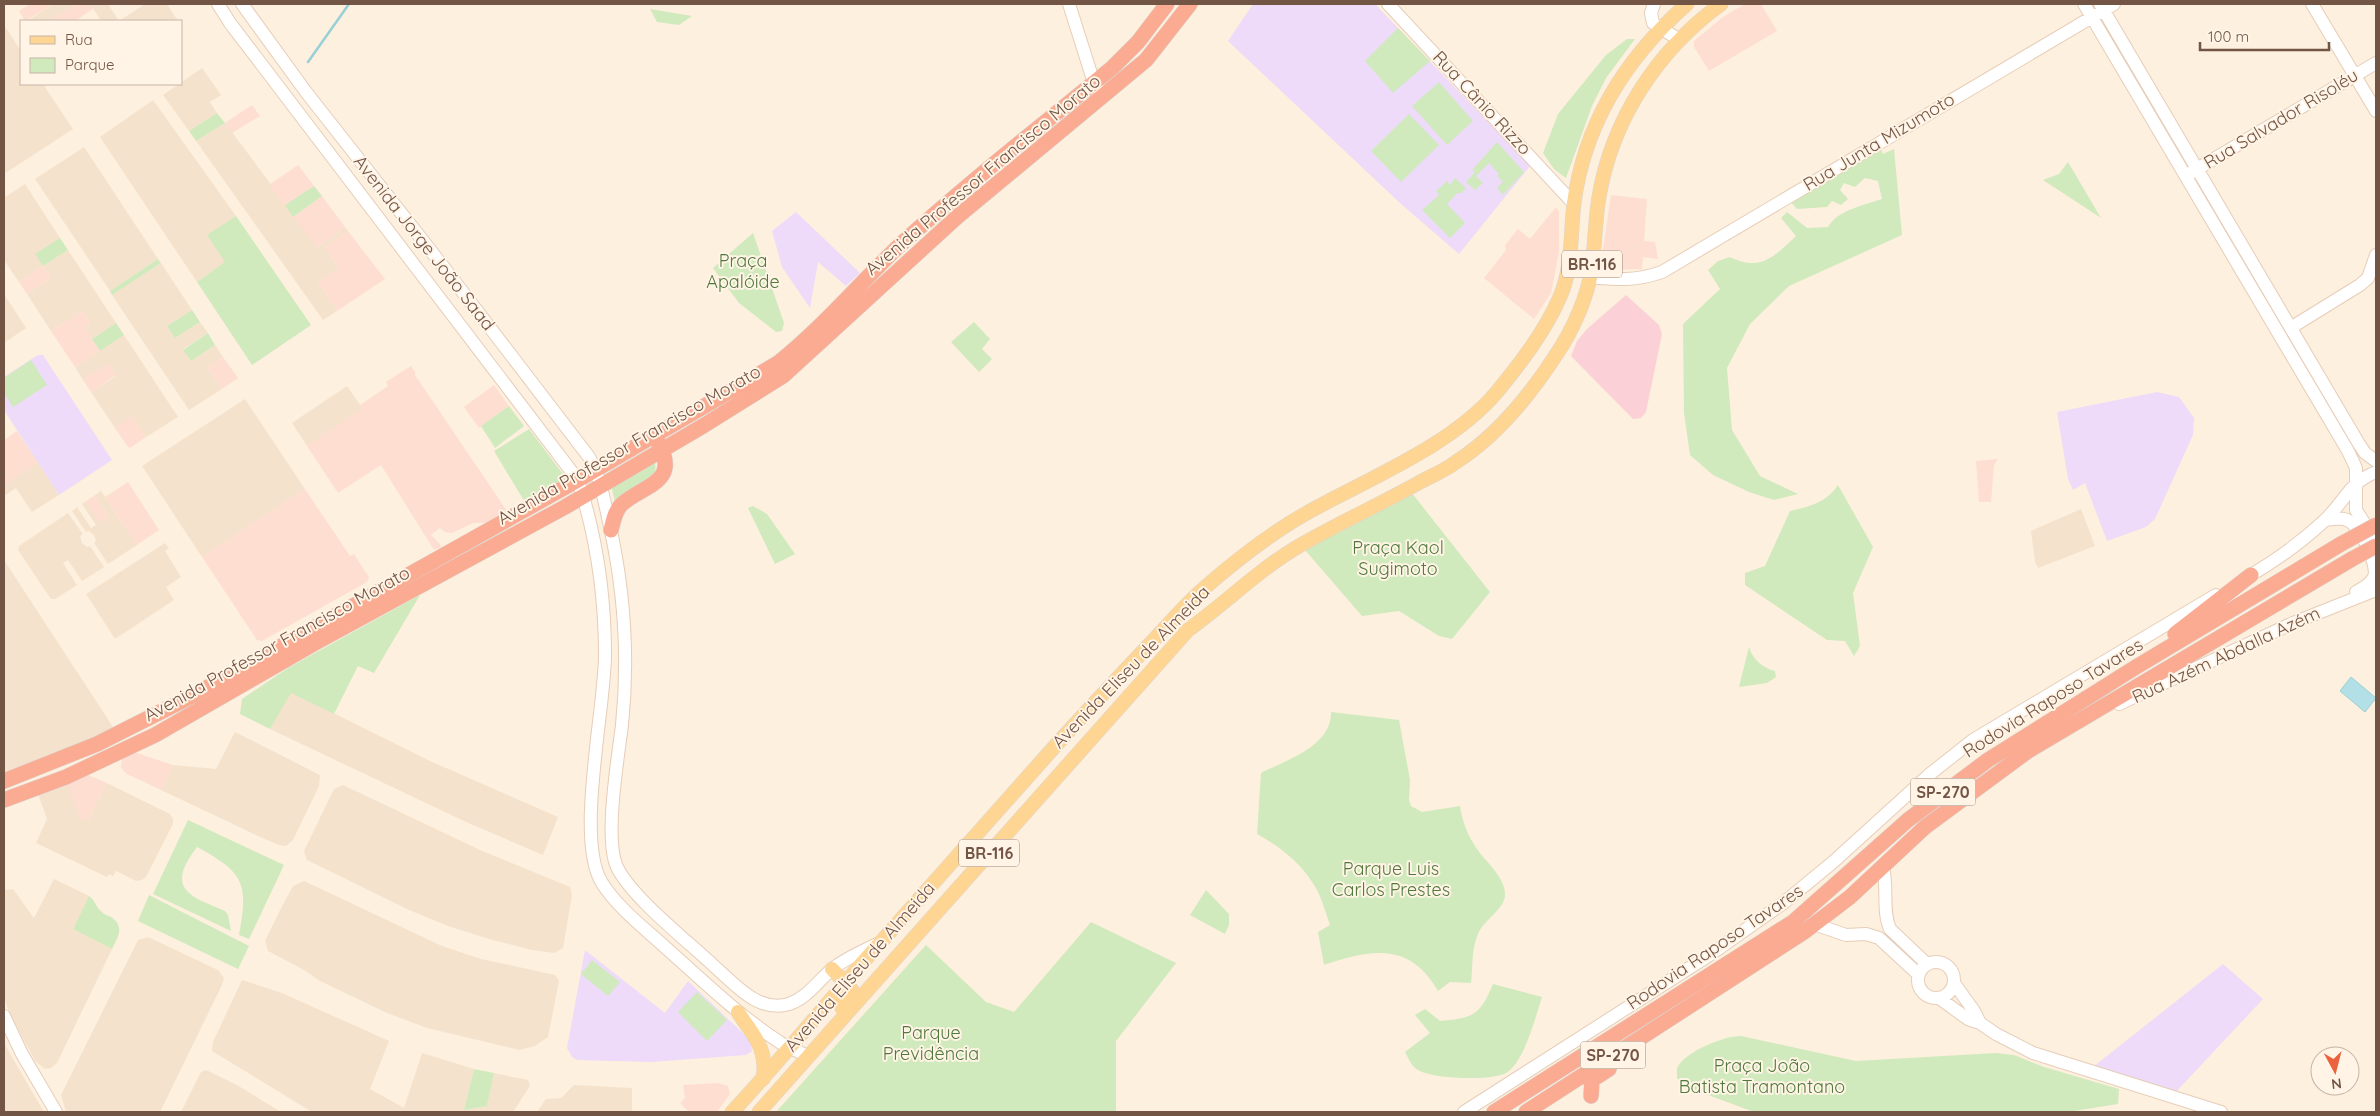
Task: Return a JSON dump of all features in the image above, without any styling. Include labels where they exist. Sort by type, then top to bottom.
[{"type":"highway","name":"Avenida Professor Francisco Morato","points":[[4,800],[66,777],[155,735],[315,642],[601,486],[659,442],[785,358],[872,271],[935,214],[1094,83],[1138,42],[1168,4]]},
{"type":"highway","name":"Avenida Professor Francisco Morato","points":[[4,781],[97,744],[135,726],[596,469],[659,442],[783,376],[957,216],[1104,96],[1153,53],[1190,4]]},
{"type":"highway","points":[[611,530],[621,505],[649,488],[661,478],[664,465],[659,442]]},
{"type":"highway","name":"Rodovia Raposo Tavares","points":[[1494,1112],[1793,922],[1908,820],[1948,788],[1988,760],[2136,667],[2376,525]]},
{"type":"highway","name":"Rodovia Raposo Tavares","points":[[1526,1112],[1814,924],[1850,897],[1925,826],[2028,751],[2376,544]]},
{"type":"highway","points":[[2136,667],[2251,575]]},
{"type":"highway","points":[[1591,1096],[1592,1080],[1650,1042],[1661,1032],[1675,1014]]},
{"type":"main road","name":"Avenida Jorge João Saad","points":[[218,4],[230,23],[578,480],[597,564],[603,610],[605,655],[603,690],[590,834],[596,871],[601,882],[623,909],[738,1012],[780,1043],[808,1058]]},
{"type":"main road","name":"Avenida Jorge João Saad","points":[[242,4],[306,92],[478,311],[596,469],[616,549],[626,649],[623,712],[611,843],[618,869],[642,898],[723,974],[762,1004],[778,1006],[800,999],[832,969],[880,943]]},
{"type":"main road","points":[[1069,4],[1094,83],[1104,96]]},
{"type":"main road","name":"Rua Cânio Rizzo","points":[[1388,4],[1574,204]]},
{"type":"main road","points":[[1654,4],[1651,12],[1652,21],[1660,29],[1678,40]]},
{"type":"main road","name":"Avenida Eliseu de Almeida","points":[[732,1112],[1106,689],[1176,615],[1244,554],[1272,534],[1302,515],[1426,449],[1458,428],[1483,408],[1509,377],[1538,337],[1559,300],[1567,277],[1574,204],[1584,156],[1607,98],[1622,74],[1660,29],[1687,4]]},
{"type":"main road","name":"Avenida Eliseu de Almeida","points":[[759,1112],[1188,630],[1237,589],[1281,557],[1456,463],[1488,437],[1511,413],[1558,353],[1573,324],[1590,277],[1599,199],[1607,164],[1615,140],[1633,102],[1678,40],[1721,4]]},
{"type":"main road","points":[[2084,4],[2348,451],[2356,468],[2356,510],[2376,544]]},
{"type":"main road","points":[[2312,4],[2376,111]]},
{"type":"main road","points":[[2106,6],[2359,444],[2376,461]]},
{"type":"main road","name":"Rua Junta Mizumoto","points":[[1590,277],[1621,280],[1643,279],[1673,266],[2092,17],[2106,6]]},
{"type":"main road","name":"Rua Salvador Risoléu","points":[[2186,176],[2376,63]]},
{"type":"main road","points":[[347,176],[359,172],[363,164]]},
{"type":"main road","points":[[357,190],[361,180],[367,177],[374,178]]},
{"type":"main road","points":[[2292,327],[2346,294],[2368,278],[2376,255]]},
{"type":"main road","points":[[1464,1112],[1742,934],[1825,869],[1930,774],[1973,740],[2282,555],[2325,520],[2362,478],[2376,472]]},
{"type":"main road","points":[[2325,520],[2338,518],[2351,522],[2357,529],[2375,562],[2376,569],[2373,580],[2368,585],[2332,606]]},
{"type":"main road","name":"Rua Azém Abdalla Azém","points":[[2076,722],[2332,606],[2376,590]]},
{"type":"main road","points":[[603,610],[623,607]]},
{"type":"main road","points":[[1883,867],[1887,886],[1887,922],[1890,929],[1922,969]]},
{"type":"main road","points":[[1814,924],[1846,934],[1866,934],[1879,938],[1922,969]]},
{"type":"main road","points":[[1922,969],[1940,962],[1946,964],[1953,973],[1954,983],[1974,1011],[1980,1024]]},
{"type":"main road","points":[[832,969],[846,982],[852,992],[834,1018],[835,1026]]},
{"type":"main road","points":[[1922,969],[1918,983],[1922,992],[1929,998],[1939,998],[1949,993],[1954,983]]},
{"type":"main road","points":[[1939,998],[1968,1019],[2014,1044],[2052,1060],[2222,1112]]},
{"type":"main road","points":[[738,1012],[759,1042],[764,1063],[763,1079]]},
{"type":"main road","points":[[4,1016],[22,1054],[56,1112]]},
{"type":"shaded area","points":[[30,4],[54,4],[27,20],[24,20],[19,11]]},
{"type":"shaded area","points":[[54,4],[76,4],[51,20],[29,20]]},
{"type":"shaded area","points":[[76,4],[90,4],[93,9],[76,20],[51,20]]},
{"type":"shaded area","points":[[90,4],[108,4],[118,20],[98,20],[100,19]]},
{"type":"shaded area","points":[[145,4],[167,4],[177,20],[121,20]]},
{"type":"shaded area","points":[[1253,4],[1375,4],[1530,166],[1459,254],[1401,204],[1228,41]]},
{"type":"shaded area","points":[[1745,4],[1761,4],[1777,31],[1709,71],[1694,47],[1694,41],[1723,17]]},
{"type":"shaded area","points":[[4,25],[20,49],[20,85],[44,85],[73,129],[4,174]]},
{"type":"shaded area","points":[[202,68],[221,95],[210,102],[217,113],[189,131],[163,95],[177,85],[182,85],[182,82]]},
{"type":"shaded area","points":[[153,100],[236,216],[208,235],[226,262],[197,282],[100,137]]},
{"type":"shaded area","points":[[252,105],[260,116],[232,133],[225,123]]},
{"type":"shaded area","points":[[225,123],[318,247],[345,227],[348,231],[325,247],[339,268],[318,282],[337,311],[323,320],[196,141]]},
{"type":"shaded area","points":[[84,147],[158,259],[110,291],[35,179]]},
{"type":"shaded area","points":[[298,165],[314,186],[285,205],[269,185]]},
{"type":"shaded area","points":[[25,184],[60,238],[36,254],[43,266],[19,282],[4,260],[4,198]]},
{"type":"shaded area","points":[[1611,195],[1647,199],[1644,241],[1655,242],[1658,259],[1643,257],[1642,269],[1600,270]]},
{"type":"shaded area","points":[[322,196],[345,227],[318,247],[293,217]]},
{"type":"shaded area","points":[[1556,207],[1559,212],[1559,252],[1551,293],[1534,319],[1484,278],[1506,250],[1505,245],[1518,229],[1530,239]]},
{"type":"shaded area","points":[[796,212],[860,273],[846,286],[818,262],[810,308],[782,267],[772,231]]},
{"type":"shaded area","points":[[348,231],[385,279],[337,311],[318,282],[339,268],[325,247]]},
{"type":"shaded area","points":[[68,250],[116,323],[92,339],[84,327],[90,323],[82,311],[51,331],[27,294],[51,278],[43,266]]},
{"type":"shaded area","points":[[161,263],[192,310],[167,326],[175,338],[200,322],[208,333],[183,349],[191,361],[215,345],[223,357],[207,367],[222,389],[189,410],[112,295]]},
{"type":"shaded area","points":[[43,266],[51,278],[27,294],[19,282]]},
{"type":"shaded area","points":[[4,294],[26,328],[4,343]]},
{"type":"shaded area","points":[[1626,295],[1659,325],[1662,334],[1646,412],[1641,418],[1633,419],[1571,356],[1577,341],[1587,329]]},
{"type":"shaded area","points":[[82,311],[90,323],[84,327],[100,351],[75,367],[51,331]]},
{"type":"shaded area","points":[[124,335],[178,417],[146,437],[132,417],[115,428],[91,392],[116,376],[108,364],[83,380],[75,367]]},
{"type":"shaded area","points":[[38,355],[43,355],[112,460],[59,495],[4,410],[4,377]]},
{"type":"shaded area","points":[[223,357],[238,378],[222,389],[207,367]]},
{"type":"shaded area","points":[[108,363],[116,375],[91,392],[83,380]]},
{"type":"shaded area","points":[[411,366],[415,375],[507,511],[485,523],[473,523],[452,533],[445,532],[440,528],[431,535],[441,547],[434,550],[381,465],[338,493],[307,446],[362,409],[360,405],[388,386],[386,382]]},
{"type":"shaded area","points":[[494,385],[509,406],[479,428],[464,407]]},
{"type":"shaded area","points":[[347,386],[363,409],[307,446],[292,423]]},
{"type":"shaded area","points":[[2157,392],[2179,397],[2194,418],[2193,435],[2155,519],[2146,527],[2107,541],[2085,483],[2073,490],[2068,479],[2057,412]]},
{"type":"shaded area","points":[[245,399],[305,489],[202,557],[142,466]]},
{"type":"shaded area","points":[[132,416],[146,437],[130,448],[115,428]]},
{"type":"shaded area","points":[[17,431],[38,462],[4,485],[4,440]]},
{"type":"shaded area","points":[[1998,459],[1994,465],[1991,502],[1979,502],[1976,461]]},
{"type":"shaded area","points":[[38,462],[59,495],[32,512],[16,488],[4,496],[4,485]]},
{"type":"shaded area","points":[[128,482],[159,530],[137,545],[105,497]]},
{"type":"shaded area","points":[[305,489],[350,556],[354,554],[369,577],[367,582],[262,641],[257,640],[202,557]]},
{"type":"shaded area","points":[[101,491],[137,545],[108,564],[94,543],[96,541],[94,535],[89,531],[86,532],[72,511],[77,507],[91,528],[96,525],[82,504],[86,501],[100,522],[109,517],[94,496]]},
{"type":"shaded area","points":[[94,496],[109,517],[100,523],[86,501]]},
{"type":"shaded area","points":[[2081,509],[2095,546],[2038,568],[2035,562],[2031,531]]},
{"type":"shaded area","points":[[68,513],[83,534],[80,536],[82,543],[87,547],[90,546],[104,567],[82,581],[68,560],[63,563],[77,585],[55,599],[51,599],[18,550],[19,546]]},
{"type":"shaded area","points":[[165,543],[169,548],[165,551],[181,577],[166,587],[174,600],[115,639],[86,594]]},
{"type":"shaded area","points":[[4,560],[113,727],[112,730],[4,775]]},
{"type":"shaded area","points":[[291,692],[430,761],[558,817],[543,855],[466,822],[270,729]]},
{"type":"shaded area","points":[[235,732],[320,775],[319,786],[293,840],[286,846],[258,836],[161,790],[173,765],[216,769]]},
{"type":"shaded area","points":[[134,752],[173,765],[161,790],[127,774],[121,768],[122,758]]},
{"type":"shaded area","points":[[88,775],[107,783],[88,820],[81,820],[67,784]]},
{"type":"shaded area","points":[[107,783],[170,814],[173,819],[173,824],[146,877],[142,880],[136,881],[116,871],[113,876],[109,874],[107,877],[36,843],[47,819],[38,794],[67,784],[88,820]]},
{"type":"shaded area","points":[[343,785],[480,850],[570,887],[572,895],[563,948],[554,953],[532,950],[448,926],[409,910],[307,860],[304,851],[334,789]]},
{"type":"shaded area","points":[[54,879],[89,896],[73,929],[112,949],[57,1063],[51,1068],[45,1069],[35,1061],[9,1012],[4,997],[4,890],[13,889],[34,918]]},
{"type":"shaded area","points":[[304,881],[442,946],[481,959],[555,975],[559,981],[548,1037],[535,1046],[519,1050],[427,1028],[387,1013],[318,980],[306,971],[268,951],[265,941],[280,910],[293,886]]},
{"type":"shaded area","points":[[148,937],[218,970],[224,978],[221,987],[160,1112],[66,1112],[61,1095],[138,940]]},
{"type":"shaded area","points":[[585,950],[665,1013],[688,981],[750,1040],[752,1051],[746,1055],[651,1062],[577,1060],[572,1057],[567,1048]]},
{"type":"shaded area","points":[[2223,964],[2263,999],[2175,1093],[2093,1067]]},
{"type":"shaded area","points":[[242,980],[282,993],[389,1041],[370,1089],[404,1108],[422,1053],[474,1069],[464,1110],[487,1106],[494,1073],[528,1080],[530,1086],[513,1112],[312,1112],[212,1051],[213,1042]]},
{"type":"shaded area","points":[[4,1043],[27,1083],[44,1112],[4,1112]]},
{"type":"shaded area","points":[[206,1070],[237,1085],[281,1112],[181,1112],[201,1072]]},
{"type":"shaded area","points":[[719,1083],[728,1086],[730,1094],[717,1112],[689,1112],[680,1103],[685,1098],[683,1085]]},
{"type":"shaded area","points":[[574,1085],[632,1088],[632,1112],[537,1112],[546,1099],[561,1098]]},
{"type":"green space","points":[[650,9],[692,16],[679,25],[657,22]]},
{"type":"green space","points":[[1398,28],[1430,61],[1393,93],[1365,61]]},
{"type":"green space","points":[[1627,39],[1635,39],[1606,78],[1592,106],[1566,178],[1554,169],[1543,153],[1558,114],[1606,55]]},
{"type":"green space","points":[[1439,82],[1473,121],[1447,145],[1412,106]]},
{"type":"green space","points":[[217,113],[225,123],[196,141],[189,131]]},
{"type":"green space","points":[[1409,114],[1439,145],[1401,182],[1371,151]]},
{"type":"green space","points":[[1497,142],[1524,172],[1503,195],[1497,188],[1503,182],[1497,176],[1499,174],[1489,163],[1476,176],[1483,183],[1475,190],[1466,182],[1475,172],[1472,170]]},
{"type":"green space","points":[[1880,146],[1883,154],[1894,149],[1902,235],[1789,286],[1750,324],[1727,368],[1732,430],[1760,476],[1798,494],[1774,500],[1749,492],[1713,475],[1690,455],[1684,413],[1683,324],[1720,289],[1708,270],[1718,261],[1730,257],[1750,263],[1766,260],[1781,250],[1796,236],[1781,218],[1787,212],[1807,228],[1828,227],[1832,221],[1845,212],[1882,199],[1878,181],[1865,178],[1855,187],[1844,183],[1840,190],[1848,199],[1841,205],[1832,201],[1827,207],[1797,209],[1791,202]]},
{"type":"green space","points":[[2068,162],[2101,218],[2043,180],[2059,174]]},
{"type":"green space","points":[[1455,178],[1466,188],[1462,193],[1457,193],[1447,204],[1465,223],[1450,238],[1422,210],[1439,195],[1436,191],[1447,181],[1450,185]]},
{"type":"green space","points":[[314,186],[322,196],[293,217],[285,205]]},
{"type":"green space","points":[[236,216],[311,325],[252,365],[197,282],[225,262],[207,235]]},
{"type":"green space","name":"Praça Apalóide","points":[[753,233],[784,323],[782,331],[776,332],[739,303],[713,268]]},
{"type":"green space","points":[[60,238],[68,250],[43,266],[35,254]]},
{"type":"green space","points":[[158,259],[161,263],[112,295],[110,291]]},
{"type":"green space","points":[[192,310],[200,322],[175,338],[167,326]]},
{"type":"green space","points":[[974,322],[990,339],[982,349],[992,359],[979,372],[951,342]]},
{"type":"green space","points":[[116,323],[124,335],[100,351],[92,339]]},
{"type":"green space","points":[[208,333],[215,345],[191,361],[183,350]]},
{"type":"green space","points":[[31,360],[47,385],[13,407],[4,393],[4,378]]},
{"type":"green space","points":[[509,406],[524,426],[495,448],[481,426]]},
{"type":"green space","points":[[529,429],[566,478],[526,504],[494,451]]},
{"type":"green space","points":[[655,462],[656,476],[615,502],[611,485]]},
{"type":"green space","points":[[1838,485],[1873,547],[1853,593],[1860,646],[1854,656],[1845,641],[1827,640],[1745,585],[1745,573],[1765,566],[1790,511],[1823,500]]},
{"type":"green space","name":"Praça Kaol Sugimoto","points":[[1411,492],[1490,592],[1452,639],[1439,636],[1399,611],[1362,616],[1305,550]]},
{"type":"green space","points":[[753,506],[767,514],[795,554],[775,564],[748,508]]},
{"type":"green space","points":[[420,595],[374,673],[358,666],[334,714],[291,693],[270,729],[240,714],[242,699],[288,668]]},
{"type":"green space","points":[[1749,647],[1756,660],[1766,668],[1775,671],[1776,677],[1767,683],[1739,687]]},
{"type":"green space","name":"Parque Luis Carlos Prestes","points":[[1331,712],[1399,720],[1410,780],[1409,800],[1411,806],[1422,812],[1460,806],[1464,823],[1471,839],[1502,881],[1505,894],[1502,905],[1481,929],[1476,940],[1473,952],[1471,983],[1450,982],[1438,991],[1427,975],[1415,964],[1402,957],[1388,954],[1358,955],[1324,965],[1318,932],[1330,925],[1318,892],[1295,861],[1257,834],[1261,773],[1295,757],[1316,743],[1324,734],[1329,724]]},
{"type":"green space","points":[[188,820],[284,865],[249,939],[239,935],[243,902],[239,881],[224,864],[197,847],[188,861],[183,873],[182,882],[192,895],[225,911],[228,915],[231,931],[153,894]]},
{"type":"green space","points":[[1206,890],[1229,914],[1229,925],[1225,934],[1190,915]]},
{"type":"green space","points":[[149,895],[249,946],[238,969],[138,921]]},
{"type":"green space","points":[[89,896],[104,914],[111,917],[118,924],[119,932],[112,949],[73,929]]},
{"type":"green space","name":"Parque Previdência","points":[[1091,922],[1176,963],[1116,1041],[1116,1112],[776,1112],[926,945],[986,1002],[1014,1012]]},
{"type":"green space","points":[[592,960],[620,982],[608,996],[581,974]]},
{"type":"green space","points":[[1493,984],[1542,997],[1525,1047],[1509,1071],[1492,1077],[1464,1078],[1436,1076],[1418,1070],[1410,1062],[1405,1052],[1430,1033],[1415,1015],[1425,1009],[1440,1021],[1468,1016],[1479,1009]]},
{"type":"green space","points":[[697,992],[727,1020],[707,1041],[678,1012]]},
{"type":"green space","name":"Praça João Batista Tramontano","points":[[1741,1036],[1856,1061],[1996,1053],[2014,1055],[2044,1067],[2119,1089],[2118,1104],[2068,1112],[1754,1112],[1684,1086],[1677,1078],[1677,1068],[1688,1056],[1715,1042]]},
{"type":"green space","points":[[474,1069],[494,1073],[487,1106],[464,1110]]},
{"type":"water","points":[[2351,677],[2376,698],[2365,712],[2340,691]]},
{"type":"waterway","points":[[308,62],[349,4]]}]
